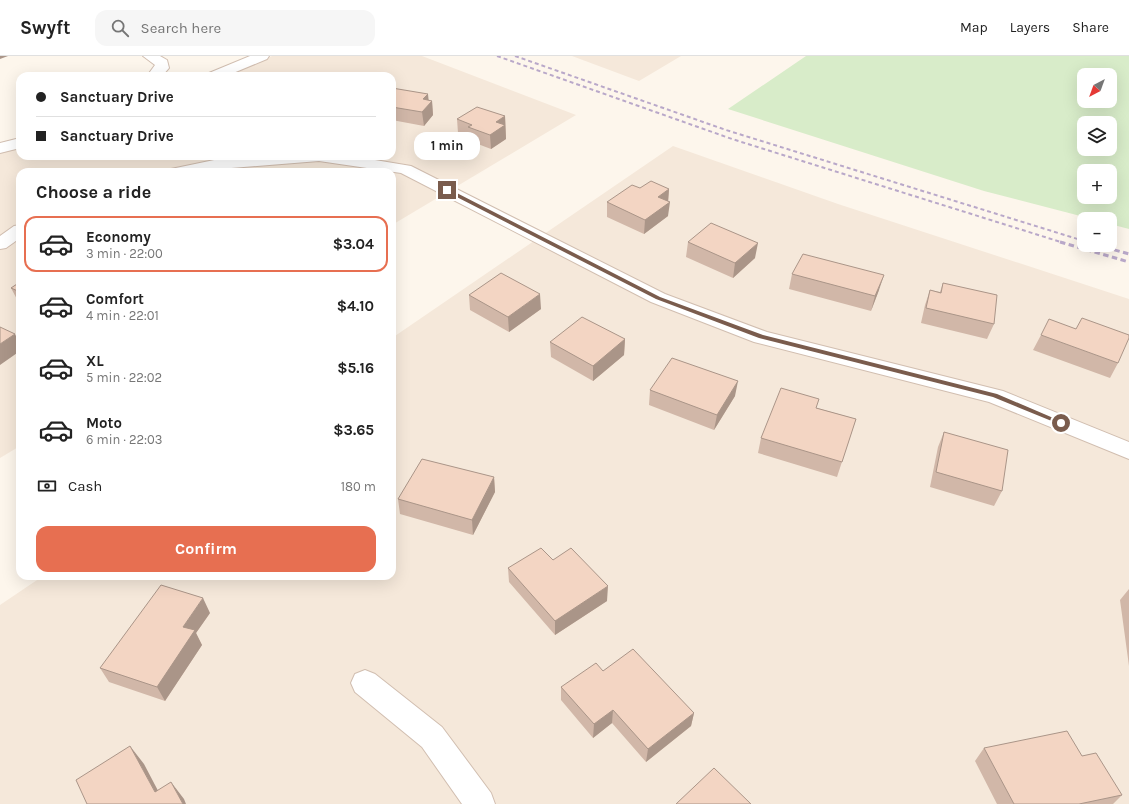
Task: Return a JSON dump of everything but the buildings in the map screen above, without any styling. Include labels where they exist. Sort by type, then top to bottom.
[{"type":"street","points":[[150,56],[162,63],[162,68],[158,72]]},
{"type":"street","points":[[224,72],[262,56]]},
{"type":"street","points":[[0,148],[16,144]]},
{"type":"street","points":[[198,168],[219,164],[269,160]]},
{"type":"street","points":[[345,160],[405,169],[658,298],[761,337],[994,396],[1129,451]]},
{"type":"street","points":[[0,244],[16,233]]},
{"type":"street","points":[[365,683],[432,737],[480,804]]},
{"type":"shaded area","points":[[272,56],[422,56],[576,115],[396,223],[396,168],[16,168],[16,448],[0,458],[0,153],[16,149],[16,160],[396,160],[396,72],[235,72]]},
{"type":"shaded area","points":[[572,56],[681,56],[639,81]]},
{"type":"shaded area","points":[[673,146],[838,204],[1129,299],[1129,804],[0,804],[0,605],[37,580],[396,580],[396,335]]},
{"type":"green space","points":[[806,56],[1129,56],[1129,229],[1117,226],[1117,212],[1077,212],[1077,215],[984,191],[728,109]]},
{"type":"railway","points":[[497,56],[732,139],[1064,243]]},
{"type":"railway","points":[[515,56],[726,130],[1077,239]]},
{"type":"railway","points":[[1060,242],[1129,262]]},
{"type":"railway","points":[[1117,251],[1129,254]]},
{"type":"route","points":[[447,190],[658,298],[761,337],[994,396],[1061,423]]}]
